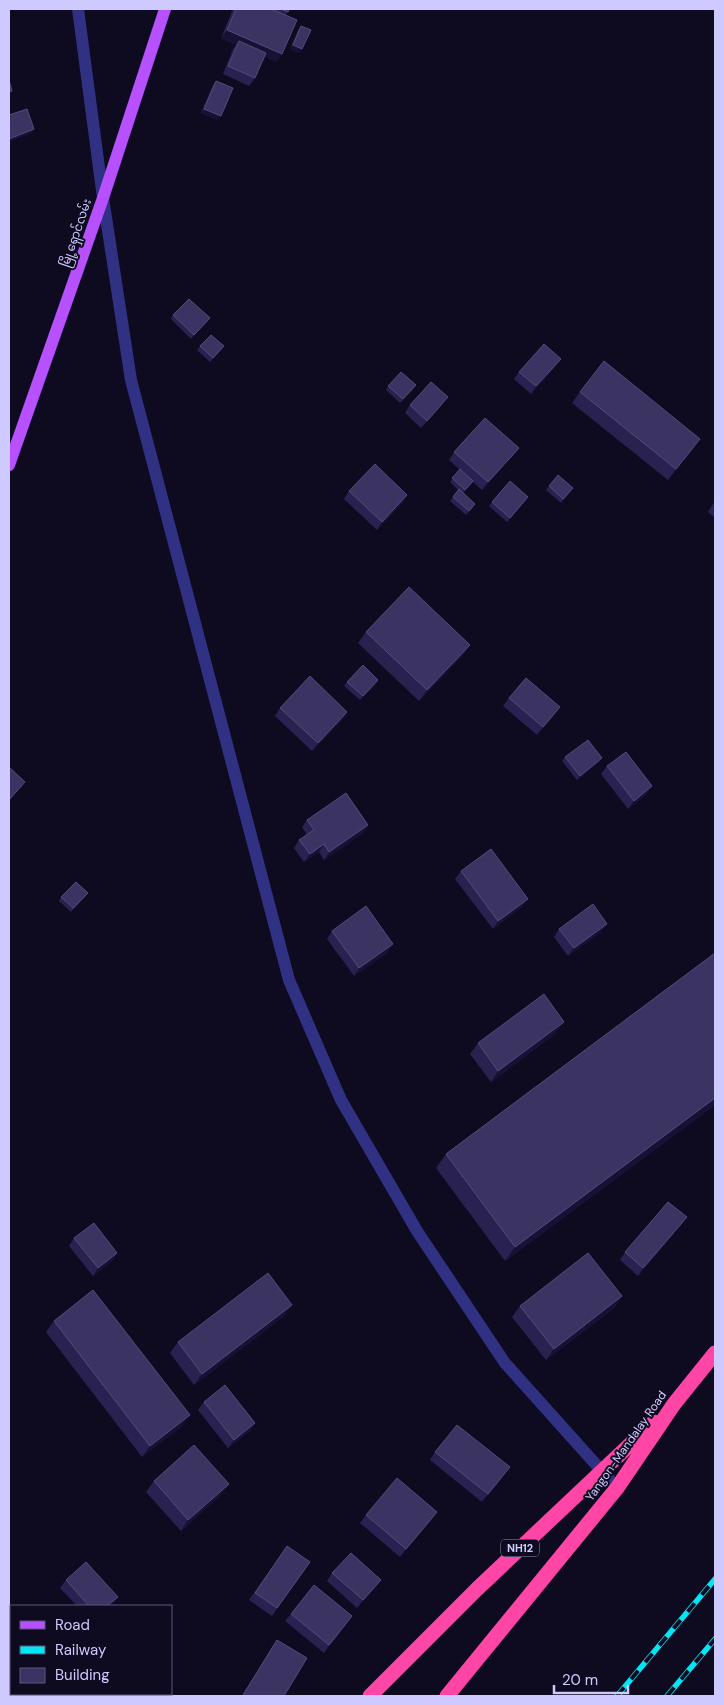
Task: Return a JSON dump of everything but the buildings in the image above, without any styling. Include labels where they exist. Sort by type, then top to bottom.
[{"type":"highway","name":"Yangon-Mandalay Road","points":[[448,1696],[617,1488],[674,1404],[715,1353]]},
{"type":"highway","name":"NH12","points":[[370,1696],[477,1589],[674,1404]]},
{"type":"main road","name":"မြို့ရှောင်လမ်း","points":[[9,465],[103,198],[165,9]]},
{"type":"street","points":[[78,9],[103,198],[131,380],[289,980],[341,1100],[417,1231],[505,1363],[603,1470],[617,1488]]},
{"type":"railway","points":[[617,1696],[715,1579]]},
{"type":"railway","points":[[667,1696],[715,1639]]}]
